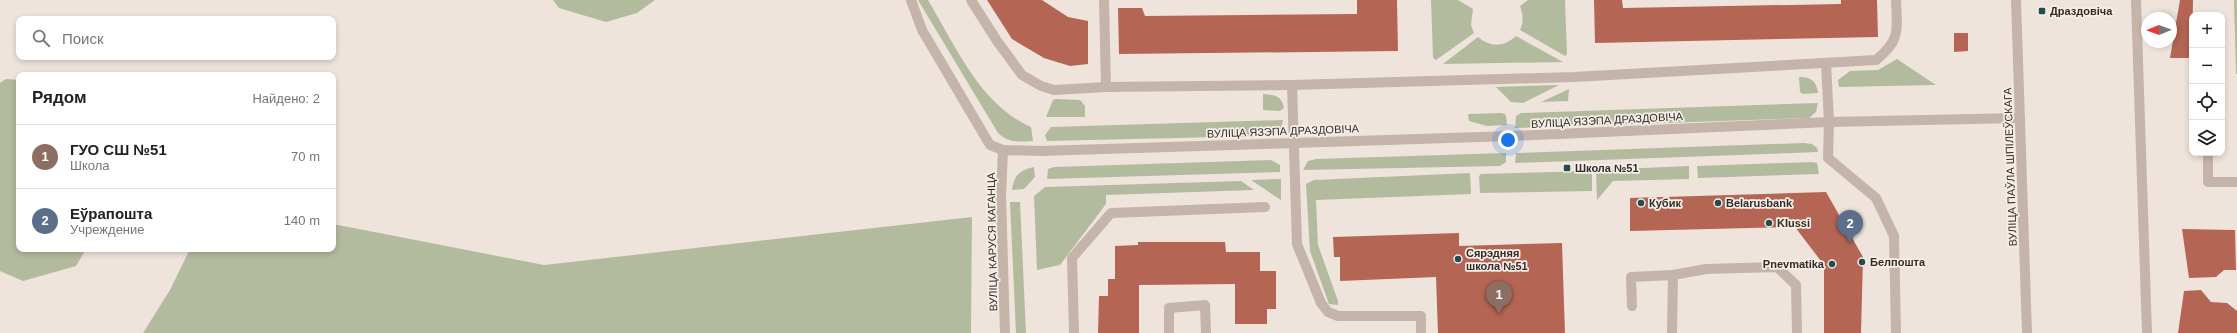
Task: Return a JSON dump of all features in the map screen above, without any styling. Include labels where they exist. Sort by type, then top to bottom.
[{"type":"street","points":[[911,0],[922,30],[978,126],[990,145],[1003,150]]},
{"type":"street","points":[[971,0],[997,41],[1022,75],[1041,86],[1054,90],[1106,87],[1292,85],[1574,77],[1876,60],[1890,49],[1897,33],[1896,0]]},
{"type":"street","points":[[1104,0],[1106,87]]},
{"type":"street","name":"ВУЛІЦА ПАЎЛА ШПІЛЕЎСКАГА","points":[[2016,0],[2027,333]]},
{"type":"street","points":[[2136,0],[2148,333]]},
{"type":"street","points":[[1826,63],[1829,122],[1828,158],[1876,198],[1894,236],[1896,333]]},
{"type":"street","points":[[1292,85],[1297,244],[1321,303],[1328,312],[1338,316],[1421,316],[1421,333]]},
{"type":"street","name":"ВУЛІЦА ЯЗЭПА ДРАЗДОВІЧА","points":[[1003,150],[1049,151],[1293,142],[1503,137],[1829,122],[2020,118]]},
{"type":"street","name":"ВУЛІЦА КАРУСЯ КАГАНЦА","points":[[1003,150],[1001,196],[1005,333]]},
{"type":"street","points":[[2208,156],[2208,182],[2237,182]]},
{"type":"street","points":[[1074,333],[1072,258],[1111,213],[1264,208]]},
{"type":"street","points":[[1632,306],[1631,277],[1673,276],[1706,269],[1777,266],[1796,285],[1797,333]]},
{"type":"street","points":[[1672,333],[1673,276]]},
{"type":"street","points":[[1169,333],[1169,308],[1205,306],[1206,333]]},
{"type":"green space","points":[[553,0],[655,0],[637,13],[606,22],[559,8]]},
{"type":"green space","points":[[918,0],[928,0],[970,72],[997,104],[1013,117],[1031,127],[1033,141],[1014,141],[1006,139],[998,133]]},
{"type":"green space","points":[[1431,0],[1458,0],[1473,9],[1471,25],[1474,33],[1436,60],[1433,58]]},
{"type":"green space","points":[[1528,0],[1565,0],[1567,54],[1565,56],[1520,30],[1523,18],[1520,6]]},
{"type":"green space","points":[[2234,0],[2237,0],[2237,74],[2236,74]]},
{"type":"green space","points":[[1516,36],[1563,62],[1443,64],[1478,37],[1483,41],[1497,45],[1507,42]]},
{"type":"green space","points":[[1897,59],[1936,85],[1839,87],[1838,80],[1850,71],[1878,70]]},
{"type":"green space","points":[[1799,77],[1813,80],[1818,93],[1803,94],[1800,92]]},
{"type":"green space","points":[[6,79],[16,80],[16,252],[84,252],[76,266],[23,281],[0,271],[0,83]]},
{"type":"green space","points":[[1559,85],[1523,103],[1511,102],[1496,87]]},
{"type":"green space","points":[[1569,89],[1568,101],[1541,102]]},
{"type":"green space","points":[[1263,94],[1277,96],[1281,100],[1284,108],[1280,111],[1263,110]]},
{"type":"green space","points":[[1053,100],[1080,100],[1085,106],[1085,117],[1046,117]]},
{"type":"green space","points":[[1818,103],[1816,112],[1809,118],[1515,128],[1516,116],[1521,113]]},
{"type":"green space","points":[[1502,113],[1506,115],[1507,125],[1487,126],[1469,121],[1468,114]]},
{"type":"green space","points":[[1283,120],[1279,133],[1262,136],[1047,141],[1045,135],[1051,127]]},
{"type":"green space","points":[[1804,143],[1812,144],[1817,148],[1818,152],[1515,163],[1516,153]]},
{"type":"green space","points":[[1506,153],[1506,162],[1500,166],[1303,170],[1308,161],[1316,159]]},
{"type":"green space","points":[[1271,160],[1280,165],[1280,172],[1047,179],[1048,169],[1054,167]]},
{"type":"green space","points":[[1817,163],[1819,174],[1698,178],[1697,166]]},
{"type":"green space","points":[[1689,166],[1689,179],[1613,181],[1597,200],[1596,170]]},
{"type":"green space","points":[[1034,167],[1035,177],[1024,189],[1012,190],[1014,180],[1018,174]]},
{"type":"green space","points":[[1592,171],[1592,191],[1480,193],[1479,176],[1481,174]]},
{"type":"green space","points":[[1470,173],[1471,194],[1316,200],[1318,245],[1338,301],[1338,305],[1329,304],[1310,251],[1306,184],[1314,180]]},
{"type":"green space","points":[[1281,179],[1281,200],[1251,180]]},
{"type":"green space","points":[[1241,181],[1254,190],[1106,195],[1106,204],[1060,265],[1037,270],[1034,196],[1045,187]]},
{"type":"green space","points":[[1010,202],[1020,202],[1026,333],[1016,333]]},
{"type":"green space","points":[[972,217],[971,333],[143,333],[170,290],[189,252],[336,252],[336,225],[544,265]]},
{"type":"building","points":[[987,0],[1042,0],[1068,17],[1088,21],[1088,64],[1070,66],[1044,58],[1012,39]]},
{"type":"building","points":[[1357,0],[1397,0],[1398,51],[1119,54],[1118,8],[1142,8],[1145,16],[1357,14]]},
{"type":"building","points":[[1594,0],[1622,0],[1623,8],[1841,4],[1841,0],[1877,0],[1878,37],[1595,43]]},
{"type":"building","points":[[2180,0],[2193,0],[2193,12],[2189,12],[2189,58],[2170,58],[2172,48],[2177,48],[2177,17]]},
{"type":"building","points":[[1954,33],[1968,33],[1968,51],[1954,52]]},
{"type":"building","points":[[1826,192],[1863,257],[1861,333],[1824,333],[1824,265],[1795,227],[1630,231],[1630,198]]},
{"type":"building","points":[[2182,229],[2235,230],[2236,270],[2224,270],[2216,277],[2189,278]]},
{"type":"building","points":[[1459,233],[1459,246],[1562,243],[1565,333],[1438,333],[1436,277],[1340,281],[1340,257],[1334,257],[1333,237]]},
{"type":"building","points":[[1138,242],[1225,242],[1226,252],[1260,252],[1260,271],[1276,271],[1276,309],[1267,309],[1267,324],[1235,324],[1235,284],[1139,285],[1139,333],[1098,333],[1099,296],[1108,296],[1108,279],[1115,279],[1115,246],[1138,245]]},
{"type":"building","points":[[2201,290],[2211,302],[2227,303],[2237,311],[2237,333],[2178,333],[2184,291]]},
{"type":"place","name":"Драздовіча","points":[[2042,11]]},
{"type":"place","name":"Школа №51","points":[[1567,168]]},
{"type":"place","name":"Кубик","points":[[1641,203]]},
{"type":"place","name":"Belarusbank","points":[[1718,203]]},
{"type":"place","name":"KIussi","points":[[1769,223]]},
{"type":"place","name":"Еўрапошта","points":[[1850,243]]},
{"type":"place","name":"Сярэдняя школа №51","points":[[1458,259]]},
{"type":"place","name":"Белпошта","points":[[1862,262]]},
{"type":"place","name":"Pnevmatika","points":[[1832,264]]},
{"type":"place","name":"ГУО СШ №51","points":[[1499,314]]}]
